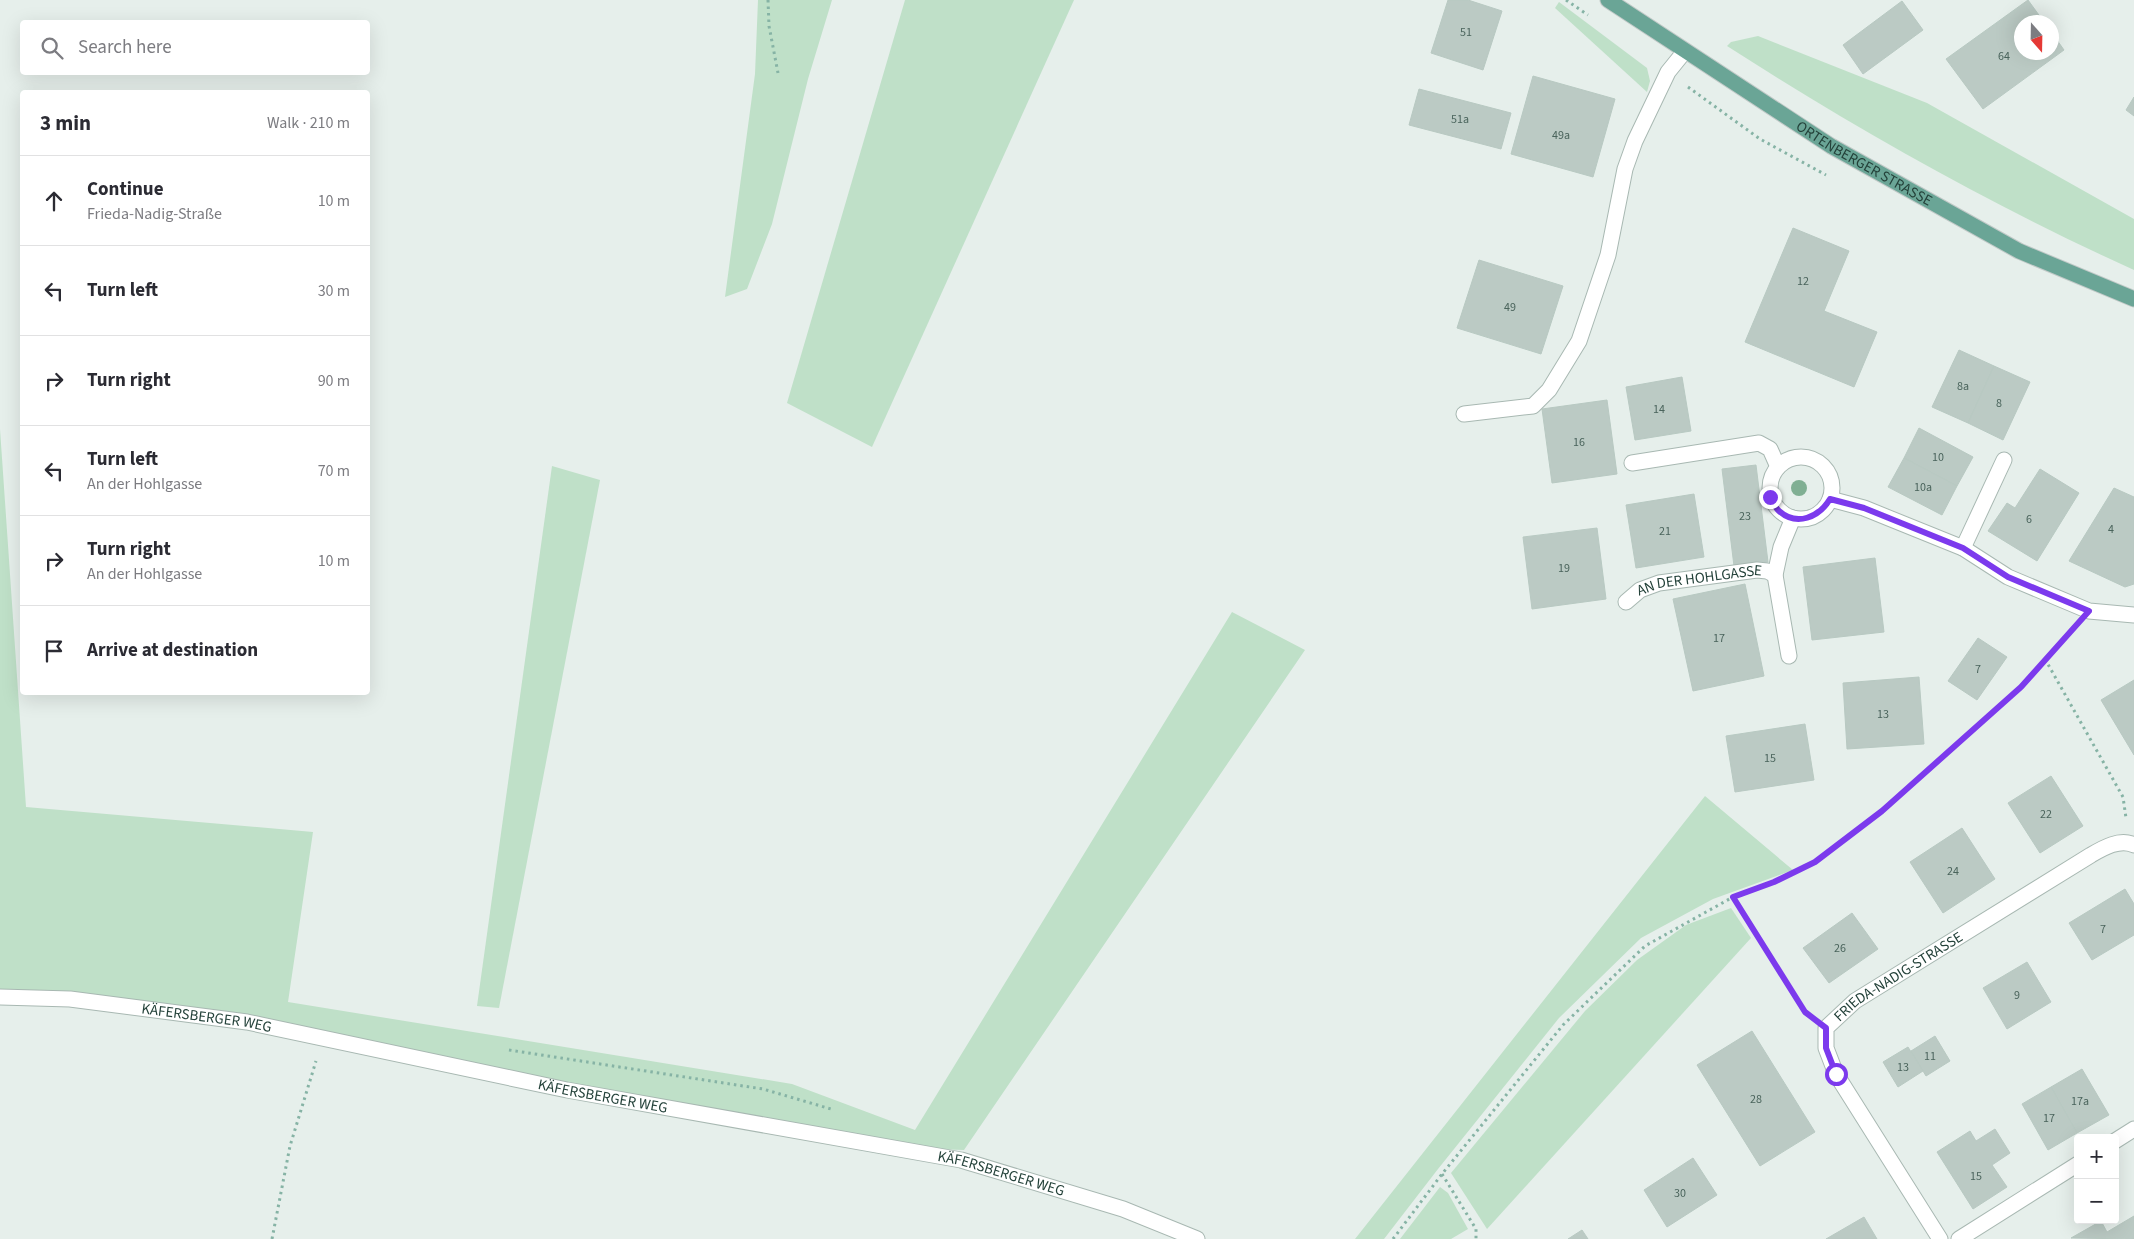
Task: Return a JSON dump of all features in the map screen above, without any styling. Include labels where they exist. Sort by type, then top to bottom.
[{"type":"main road","name":"ORTENBERGER STRASSE","points":[[1608,0],[1831,146],[2011,246],[2134,299]]},
{"type":"street","points":[[1464,414],[1533,406],[1550,390],[1579,341],[1608,255],[1625,168],[1635,141],[1668,72],[1685,51]]},
{"type":"street","points":[[1632,463],[1759,443],[1770,449],[1778,467]]},
{"type":"street","points":[[1793,458],[1810,458],[1824,467],[1831,482],[1830,499],[1824,509],[1815,516],[1804,519],[1793,518],[1779,511],[1770,497],[1770,481],[1778,467],[1793,458]]},
{"type":"street","points":[[1963,548],[2004,460]]},
{"type":"street","points":[[1830,499],[1864,508],[1963,548],[2008,577],[2089,611],[2134,615]]},
{"type":"street","name":"AN DER HOHLGASSE","points":[[1789,656],[1775,575],[1781,547],[1793,518]]},
{"type":"street","name":"AN DER HOHLGASSE","points":[[1626,602],[1640,590],[1659,583],[1757,570],[1767,571],[1775,575]]},
{"type":"street","name":"FRIEDA-NADIG-STRASSE","points":[[1940,1239],[1836,1074],[1826,1048],[1826,1028],[1855,1001],[2091,855],[2109,845],[2132,844]]},
{"type":"street","name":"KÄFERSBERGER WEG","points":[[0,997],[70,1000],[247,1022],[567,1090],[961,1160],[1123,1210],[1197,1239]]},
{"type":"street","points":[[2119,1138],[2134,1129]]},
{"type":"street","points":[[1959,1239],[2074,1167]]},
{"type":"path","points":[[768,0],[769,26],[778,73]]},
{"type":"path","points":[[1393,1239],[1442,1174],[1563,1025],[1645,946],[1733,897],[1774,882],[1815,862],[1867,823],[2021,687],[2089,611]]},
{"type":"path","points":[[2045,659],[2123,797],[2132,844]]},
{"type":"path","points":[[1733,897],[1805,1012],[1826,1028]]},
{"type":"path","points":[[272,1239],[290,1146],[322,1039]]},
{"type":"path","points":[[1442,1174],[1476,1229],[1476,1239]]},
{"type":"green space","points":[[758,0],[832,0],[808,79],[772,224],[747,289],[725,297],[755,74]]},
{"type":"green space","points":[[905,0],[1074,0],[872,447],[787,403]]},
{"type":"green space","points":[[1559,2],[1647,68],[1650,81],[1647,92],[1555,8]]},
{"type":"green space","points":[[1758,36],[1927,103],[2134,219],[2134,270],[2029,220],[1927,166],[1727,46],[1731,42]]},
{"type":"green space","points":[[0,429],[26,807],[313,832],[288,1002],[792,1084],[915,1130],[1232,612],[1305,650],[964,1150],[934,1149],[481,1067],[277,1021],[34,990],[0,990]]},
{"type":"green space","points":[[552,466],[600,480],[499,1008],[477,1006]]},
{"type":"green space","points":[[1705,796],[1793,870],[1713,899],[1641,938],[1559,1018],[1384,1239],[1355,1239]]},
{"type":"green space","points":[[1731,908],[1751,938],[1487,1229],[1451,1173],[1585,1011],[1637,960],[1686,925]]},
{"type":"green space","points":[[1440,1187],[1448,1193],[1468,1229],[1451,1239],[1400,1239]]},
{"type":"building","points":[[1448,0],[1468,0],[1502,11],[1483,70],[1431,53]]},
{"type":"building","points":[[2028,0],[2039,15],[2014,15],[2014,60],[2050,60],[1983,109],[1946,59]]},
{"type":"building","points":[[1902,1],[1923,30],[1863,74],[1843,45]]},
{"type":"building","points":[[2059,43],[2064,50],[2059,54]]},
{"type":"building","points":[[1533,76],[1615,99],[1593,177],[1511,154]]},
{"type":"building","points":[[1419,89],[1511,113],[1501,149],[1409,125]]},
{"type":"building","points":[[2134,97],[2134,116],[2126,110]]},
{"type":"building","points":[[1793,228],[1849,251],[1824,311],[1877,332],[1854,387],[1745,342]]},
{"type":"building","points":[[1479,260],[1563,286],[1541,354],[1457,328]]},
{"type":"building","points":[[1959,350],[1994,366],[1968,423],[1932,407]]},
{"type":"building","points":[[1994,366],[2030,382],[2003,440],[1968,423]]},
{"type":"building","points":[[1682,377],[1691,431],[1635,440],[1626,387]]},
{"type":"building","points":[[1607,400],[1617,474],[1552,483],[1542,409]]},
{"type":"building","points":[[1919,428],[1973,457],[1957,486],[1904,458]]},
{"type":"building","points":[[1904,458],[1957,486],[1942,515],[1888,487]]},
{"type":"building","points":[[1756,465],[1768,562],[1734,566],[1722,469]]},
{"type":"building","points":[[2040,469],[2079,493],[2037,561],[1988,531],[2007,503],[2015,508]]},
{"type":"building","points":[[2114,488],[2134,497],[2134,584],[2125,587],[2069,561]]},
{"type":"building","points":[[1694,494],[1704,557],[1636,568],[1626,505]]},
{"type":"building","points":[[1597,528],[1606,599],[1532,609],[1523,537]]},
{"type":"building","points":[[1875,558],[1884,632],[1812,640],[1803,567]]},
{"type":"building","points":[[1745,584],[1764,676],[1693,691],[1673,599]]},
{"type":"building","points":[[1978,638],[2007,657],[1977,700],[1948,681]]},
{"type":"building","points":[[1919,677],[1924,744],[1847,749],[1843,683]]},
{"type":"building","points":[[2134,680],[2134,755],[2101,700]]},
{"type":"building","points":[[1805,724],[1814,780],[1735,792],[1726,736]]},
{"type":"building","points":[[2051,776],[2083,826],[2040,853],[2008,803]]},
{"type":"building","points":[[1962,828],[1995,879],[1943,913],[1910,862]]},
{"type":"building","points":[[2125,889],[2134,904],[2134,935],[2092,960],[2069,923]]},
{"type":"building","points":[[1852,913],[1878,949],[1829,983],[1803,948]]},
{"type":"building","points":[[2027,962],[2051,1002],[2007,1029],[1983,988]]},
{"type":"building","points":[[1752,1031],[1815,1132],[1760,1166],[1697,1065]]},
{"type":"building","points":[[1935,1036],[1950,1061],[1926,1076],[1911,1051]]},
{"type":"building","points":[[1908,1047],[1923,1071],[1898,1087],[1883,1062]]},
{"type":"building","points":[[2082,1069],[2109,1115],[2077,1133],[2051,1087]]},
{"type":"building","points":[[2051,1087],[2077,1133],[2048,1150],[2022,1104]]},
{"type":"building","points":[[1995,1129],[2010,1153],[1992,1165],[2007,1187],[1973,1209],[1937,1152],[1970,1131],[1976,1141]]},
{"type":"building","points":[[1693,1158],[1717,1195],[1667,1227],[1644,1190]]},
{"type":"building","points":[[2134,1216],[2134,1239],[2071,1238],[2096,1224],[2103,1224],[2107,1232]]},
{"type":"building","points":[[1864,1217],[1877,1239],[1826,1239]]},
{"type":"building","points":[[1582,1230],[1588,1239],[1568,1239]]},
{"type":"route","points":[[1770,497],[1779,511],[1793,518],[1804,519],[1815,516],[1824,509],[1830,499],[1864,508],[1963,548],[2008,577],[2089,611],[2021,687],[1882,811],[1815,862],[1774,882],[1733,897],[1805,1012],[1826,1028],[1826,1048],[1836,1074]]}]
